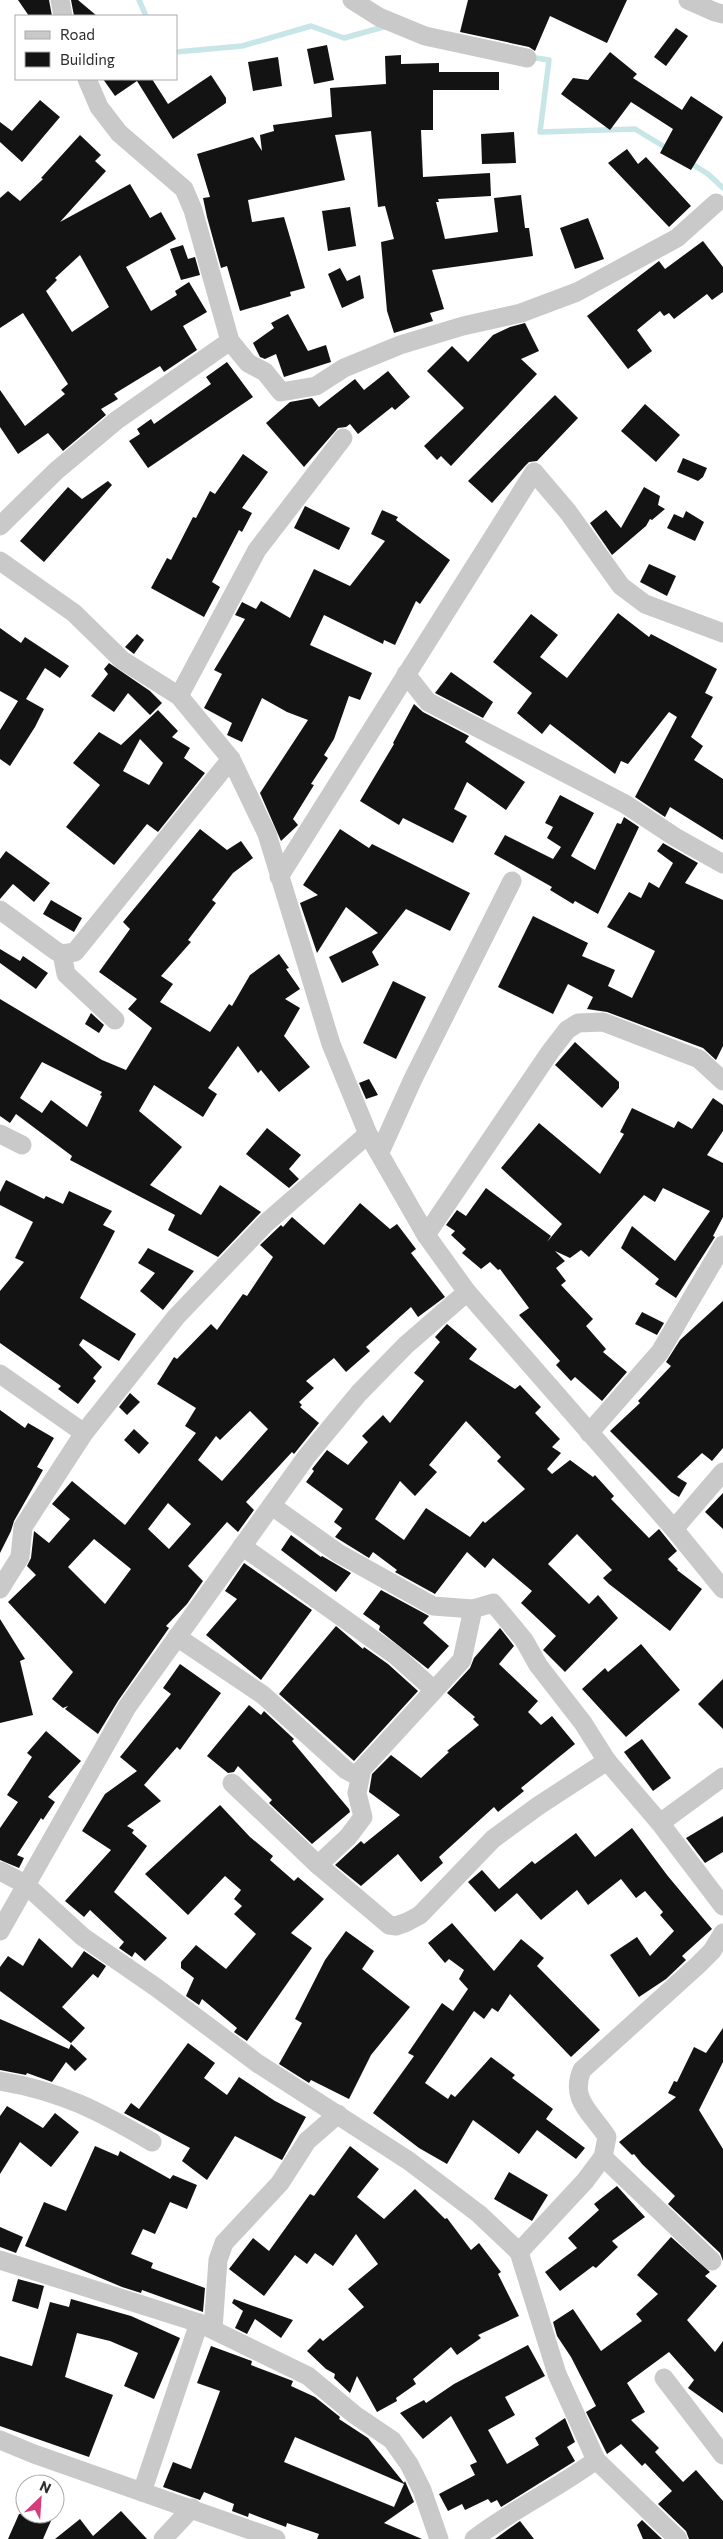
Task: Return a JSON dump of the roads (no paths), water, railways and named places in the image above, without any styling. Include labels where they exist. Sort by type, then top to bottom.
[{"type":"street","points":[[60,0],[63,15]]},
{"type":"street","points":[[352,0],[380,16],[425,36],[527,58]]},
{"type":"street","points":[[688,0],[723,14]]},
{"type":"street","points":[[87,80],[99,107],[119,133],[184,189],[193,210],[230,341],[248,363],[265,372],[281,392],[316,386],[344,368],[400,345],[463,326],[520,313],[578,292],[677,238],[716,203]]},
{"type":"street","points":[[0,526],[56,471],[117,420],[230,341]]},
{"type":"street","points":[[180,696],[257,550],[343,438]]},
{"type":"street","points":[[279,877],[534,472],[568,512],[621,586],[645,604],[723,633]]},
{"type":"street","points":[[0,561],[74,613],[122,660],[180,696],[231,759],[266,834],[331,1044],[368,1134],[426,1235],[467,1292],[674,1529],[723,1589]]},
{"type":"street","points":[[406,674],[428,702],[625,804],[675,837],[723,864]]},
{"type":"street","points":[[0,910],[62,954],[70,954],[79,948],[231,759]]},
{"type":"street","points":[[380,1152],[413,1079],[512,881]]},
{"type":"street","points":[[62,954],[66,974],[115,1020]]},
{"type":"street","points":[[426,1235],[550,1052],[567,1030],[578,1023],[603,1022],[699,1059],[723,1081]]},
{"type":"street","points":[[0,1134],[22,1145]]},
{"type":"street","points":[[0,1589],[20,1557],[23,1527],[84,1433],[176,1317],[266,1223],[368,1134]]},
{"type":"street","points":[[589,1433],[660,1352],[723,1244]]},
{"type":"street","points":[[0,1931],[127,1707],[307,1456],[359,1393],[406,1345],[467,1292]]},
{"type":"street","points":[[0,1374],[84,1433]]},
{"type":"street","points":[[674,1529],[723,1472]]},
{"type":"street","points":[[272,1506],[338,1553],[433,1606],[473,1608],[493,1603],[524,1640],[538,1665],[583,1722],[607,1761],[660,1823],[723,1906]]},
{"type":"street","points":[[242,1546],[395,1655],[434,1690]]},
{"type":"street","points":[[318,1866],[348,1837],[363,1817],[357,1793],[359,1777],[369,1759],[462,1660],[473,1608]]},
{"type":"street","points":[[177,1638],[263,1695],[346,1770],[359,1777]]},
{"type":"street","points":[[232,1783],[318,1866],[389,1925],[396,1926],[420,1915],[493,1839],[607,1761]]},
{"type":"street","points":[[660,1823],[723,1778]]},
{"type":"street","points":[[0,1871],[25,1884],[83,1937],[157,1988],[257,2063],[409,2161],[478,2214],[519,2252],[557,2374],[596,2460],[678,2539]]},
{"type":"street","points":[[519,2252],[585,2181],[603,2157],[607,2137],[583,2106],[577,2082],[582,2070],[698,1965],[712,1951],[723,1933]]},
{"type":"street","points":[[0,2081],[56,2093],[99,2111],[152,2142]]},
{"type":"street","points":[[142,2492],[206,2326],[218,2260],[224,2243],[280,2183],[307,2142],[338,2114]]},
{"type":"street","points":[[603,2157],[712,2262]]},
{"type":"street","points":[[0,2260],[206,2326],[308,2376],[355,2415],[392,2440],[409,2464],[422,2490],[440,2539]]},
{"type":"street","points":[[664,2378],[723,2455]]},
{"type":"street","points":[[0,2440],[276,2539]]},
{"type":"street","points":[[474,2539],[574,2477],[596,2460]]},
{"type":"street","points":[[163,2539],[192,2508]]},
{"type":"waterway","points":[[139,0],[146,15]]},
{"type":"waterway","points":[[178,52],[242,46],[311,26],[344,38],[387,26]]},
{"type":"waterway","points":[[530,57],[549,60],[540,132],[635,129],[668,149]]},
{"type":"waterway","points":[[689,162],[708,174],[723,188]]}]
